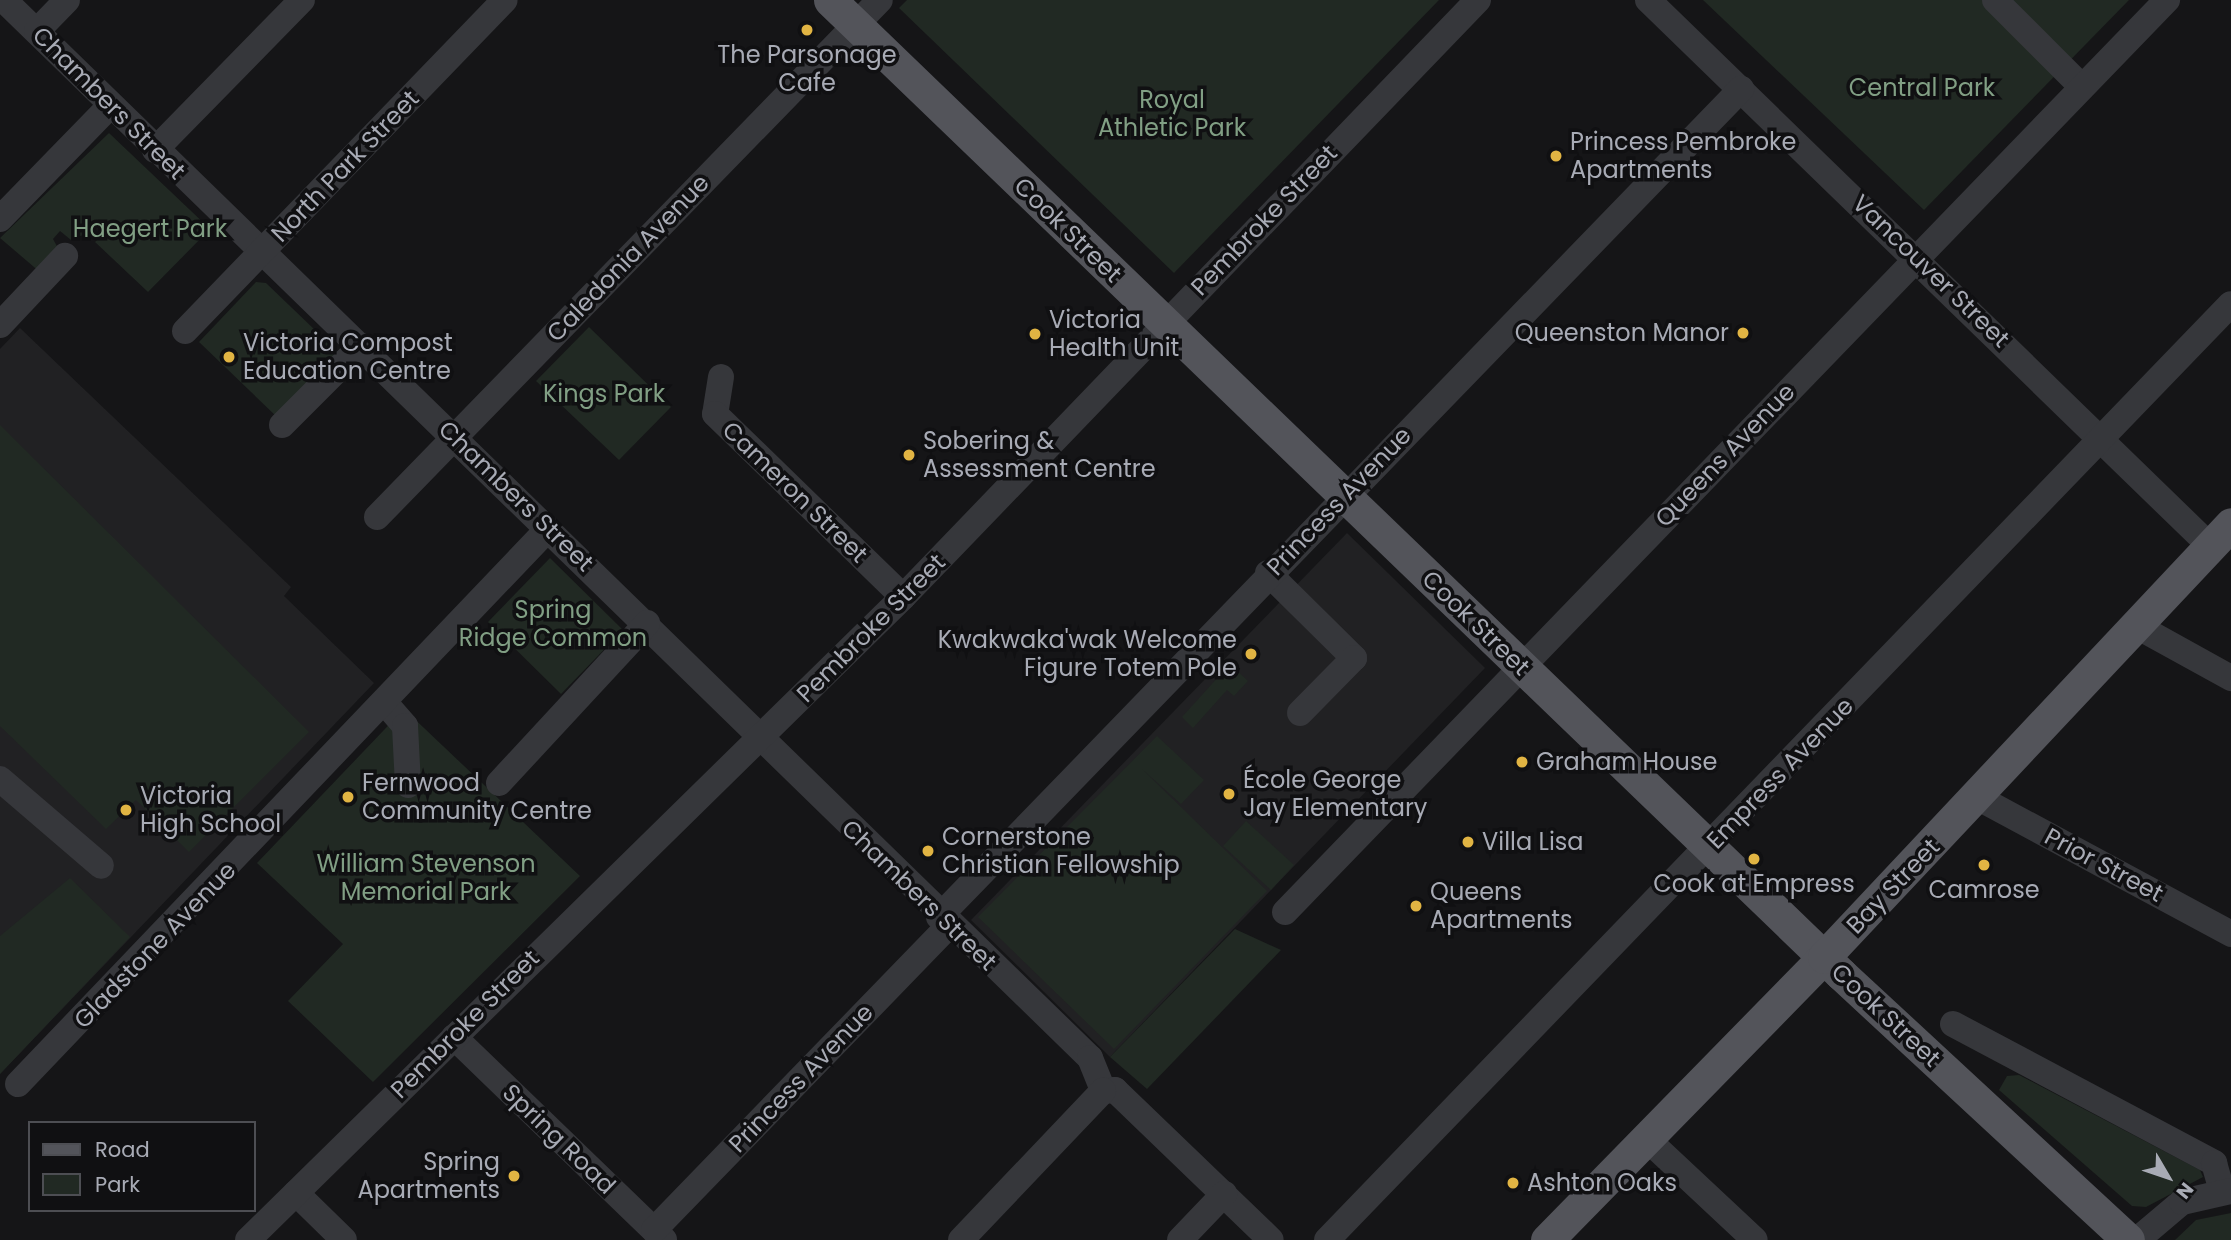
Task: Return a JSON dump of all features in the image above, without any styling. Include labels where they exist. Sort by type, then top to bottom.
[{"type":"main road","name":"Cook Street","points":[[830,0],[1824,957],[2128,1240]]},
{"type":"main road","name":"Bay Street","points":[[1547,1240],[1648,1140],[1977,797],[2220,535]]},
{"type":"street","name":"Chambers Street","points":[[4,0],[155,150],[454,435],[647,624],[944,921],[1090,1058],[1104,1091]]},
{"type":"street","points":[[37,31],[67,0]]},
{"type":"street","points":[[155,150],[302,0]]},
{"type":"street","name":"North Park Street","points":[[185,331],[505,0]]},
{"type":"street","name":"Caledonia Avenue","points":[[377,517],[880,0]]},
{"type":"street","name":"Pembroke Street","points":[[248,1240],[903,597],[1478,0]]},
{"type":"street","name":"Vancouver Street","points":[[1648,0],[1918,258],[2168,504],[2220,535]]},
{"type":"street","points":[[1995,0],[2082,87]]},
{"type":"street","name":"Queens Avenue","points":[[1285,912],[2167,0]]},
{"type":"street","name":"Princess Avenue","points":[[659,1235],[944,921],[1268,573],[1741,89]]},
{"type":"street","points":[[0,219],[111,105]]},
{"type":"street","points":[[0,325],[65,256]]},
{"type":"street","name":"Empress Avenue","points":[[1327,1240],[2231,304]]},
{"type":"street","points":[[282,425],[361,346]]},
{"type":"street","name":"Cameron Street","points":[[721,377],[715,414],[903,597]]},
{"type":"street","name":"Gladstone Avenue","points":[[18,1084],[386,704],[548,529]]},
{"type":"street","points":[[1268,573],[1354,657],[1300,713]]},
{"type":"street","points":[[499,783],[647,624]]},
{"type":"street","points":[[2135,625],[2231,678]]},
{"type":"street","points":[[386,704],[405,726],[408,785]]},
{"type":"street","points":[[0,779],[101,866]]},
{"type":"street","name":"Prior Street","points":[[1977,797],[2231,934]]},
{"type":"street","points":[[1954,1024],[2214,1163],[2227,1191],[2182,1202],[2137,1240]]},
{"type":"street","name":"Spring Road","points":[[454,1037],[659,1235]]},
{"type":"street","points":[[961,1240],[1104,1091],[1115,1090],[1271,1240]]},
{"type":"street","points":[[1648,1140],[1755,1240]]},
{"type":"street","points":[[296,1193],[344,1240]]},
{"type":"street","points":[[1180,1240],[1224,1194]]},
{"type":"shaded area","name":"Victoria High School","points":[[20,328],[291,587],[284,596],[374,683],[0,1074],[0,349]]},
{"type":"shaded area","name":"École George Jay Elementary","points":[[1347,533],[1485,668],[1110,1057],[971,920]]},
{"type":"green space","name":"Royal Athletic Park","points":[[907,0],[1439,0],[1174,273],[899,8]]},
{"type":"green space","name":"Central Park","points":[[1703,0],[2129,0],[1924,210]]},
{"type":"green space","name":"Haegert Park","points":[[109,133],[210,229],[148,292],[95,242],[107,231],[102,227],[71,240],[60,231],[53,239],[58,248],[41,273],[0,238]]},
{"type":"green space","points":[[256,282],[266,283],[340,354],[278,418],[199,342]]},
{"type":"green space","name":"Kings Park","points":[[589,327],[671,407],[619,460],[536,381]]},
{"type":"green space","points":[[0,425],[309,732],[189,852],[136,800],[106,829],[0,726]]},
{"type":"green space","name":"Spring Ridge Common","points":[[550,558],[623,630],[561,694],[488,622]]},
{"type":"green space","points":[[1230,664],[1248,681],[1234,696],[1227,690],[1193,728],[1182,717]]},
{"type":"green space","name":"William Stevenson Memorial Park","points":[[404,709],[580,876],[373,1082],[288,1001],[343,944],[257,863]]},
{"type":"green space","points":[[1157,736],[1204,780],[1181,804],[1142,769],[1267,891],[1114,1049],[978,917]]},
{"type":"green space","points":[[1246,821],[1294,865],[1271,890],[1223,846]]},
{"type":"green space","points":[[70,878],[130,937],[0,1074],[0,936]]},
{"type":"green space","points":[[1235,929],[1281,950],[1147,1089],[1110,1057]]},
{"type":"green space","points":[[2019,1075],[2200,1170],[2203,1177],[2146,1207],[2132,1206],[1999,1090],[2007,1076]]},
{"type":"green space","points":[[2231,1213],[2231,1240],[2175,1240],[2196,1220]]},
{"type":"place","name":"The Parsonage Cafe","points":[[807,30]]},
{"type":"place","name":"Princess Pembroke Apartments","points":[[1556,156]]},
{"type":"place","name":"Queenston Manor","points":[[1743,333]]},
{"type":"place","name":"Victoria Health Unit","points":[[1035,334]]},
{"type":"place","name":"Victoria Compost Education Centre","points":[[229,357]]},
{"type":"place","name":"Sobering & Assessment Centre","points":[[909,455]]},
{"type":"place","name":"Kwakwaka'wak Welcome Figure Totem Pole","points":[[1251,654]]},
{"type":"place","name":"Graham House","points":[[1522,762]]},
{"type":"place","name":"École George Jay Elementary","points":[[1229,794]]},
{"type":"place","name":"Fernwood Community Centre","points":[[348,797]]},
{"type":"place","name":"Victoria High School","points":[[126,810]]},
{"type":"place","name":"Villa Lisa","points":[[1468,842]]},
{"type":"place","name":"Cornerstone Christian Fellowship","points":[[928,851]]},
{"type":"place","name":"Cook at Empress","points":[[1754,859]]},
{"type":"place","name":"Camrose","points":[[1984,865]]},
{"type":"place","name":"Queens Apartments","points":[[1416,906]]},
{"type":"place","name":"Spring Apartments","points":[[514,1176]]},
{"type":"place","name":"Ashton Oaks","points":[[1513,1183]]}]
